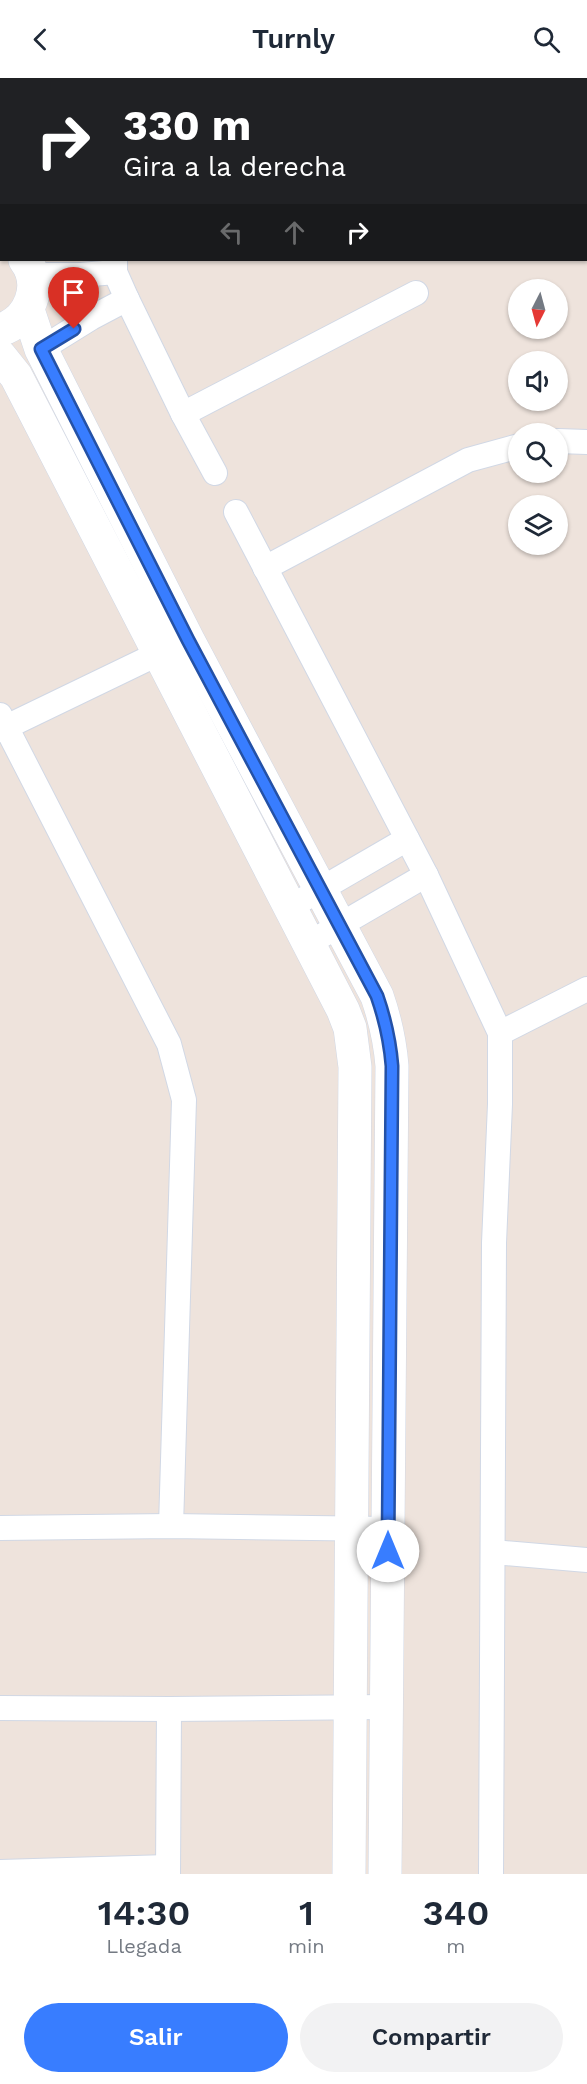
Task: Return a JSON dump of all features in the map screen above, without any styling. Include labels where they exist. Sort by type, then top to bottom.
[{"type":"street","points":[[0,330],[19,320],[28,310],[34,287],[29,267],[81,275],[115,266],[127,299],[183,414],[215,472]]},
{"type":"street","points":[[183,414],[416,293]]},
{"type":"street","points":[[41,349],[127,299]]},
{"type":"street","points":[[28,310],[41,349],[290,907],[344,1010],[353,1047],[355,1067],[349,1874]]},
{"type":"street","points":[[0,356],[16,376],[174,646],[321,889],[377,996],[390,1042],[392,1066],[385,1874]]},
{"type":"street","points":[[568,441],[587,442]]},
{"type":"street","points":[[265,568],[468,460],[508,449]]},
{"type":"street","points":[[236,512],[426,875],[500,1033],[500,1104],[494,1243],[491,1874]]},
{"type":"street","points":[[171,1526],[184,1100],[169,1044],[2,724],[174,646]]},
{"type":"street","points":[[290,907],[407,839]]},
{"type":"street","points":[[309,943],[426,875]]},
{"type":"street","points":[[500,1033],[587,988]]},
{"type":"street","points":[[0,1528],[171,1526],[388,1528]]},
{"type":"street","points":[[493,1552],[587,1560]]},
{"type":"street","points":[[0,1708],[387,1707]]},
{"type":"street","points":[[0,1872],[168,1871],[169,1709]]},
{"type":"route","points":[[74,329],[41,349],[188,640],[377,996],[385,1018],[392,1066],[388,1551]]}]
